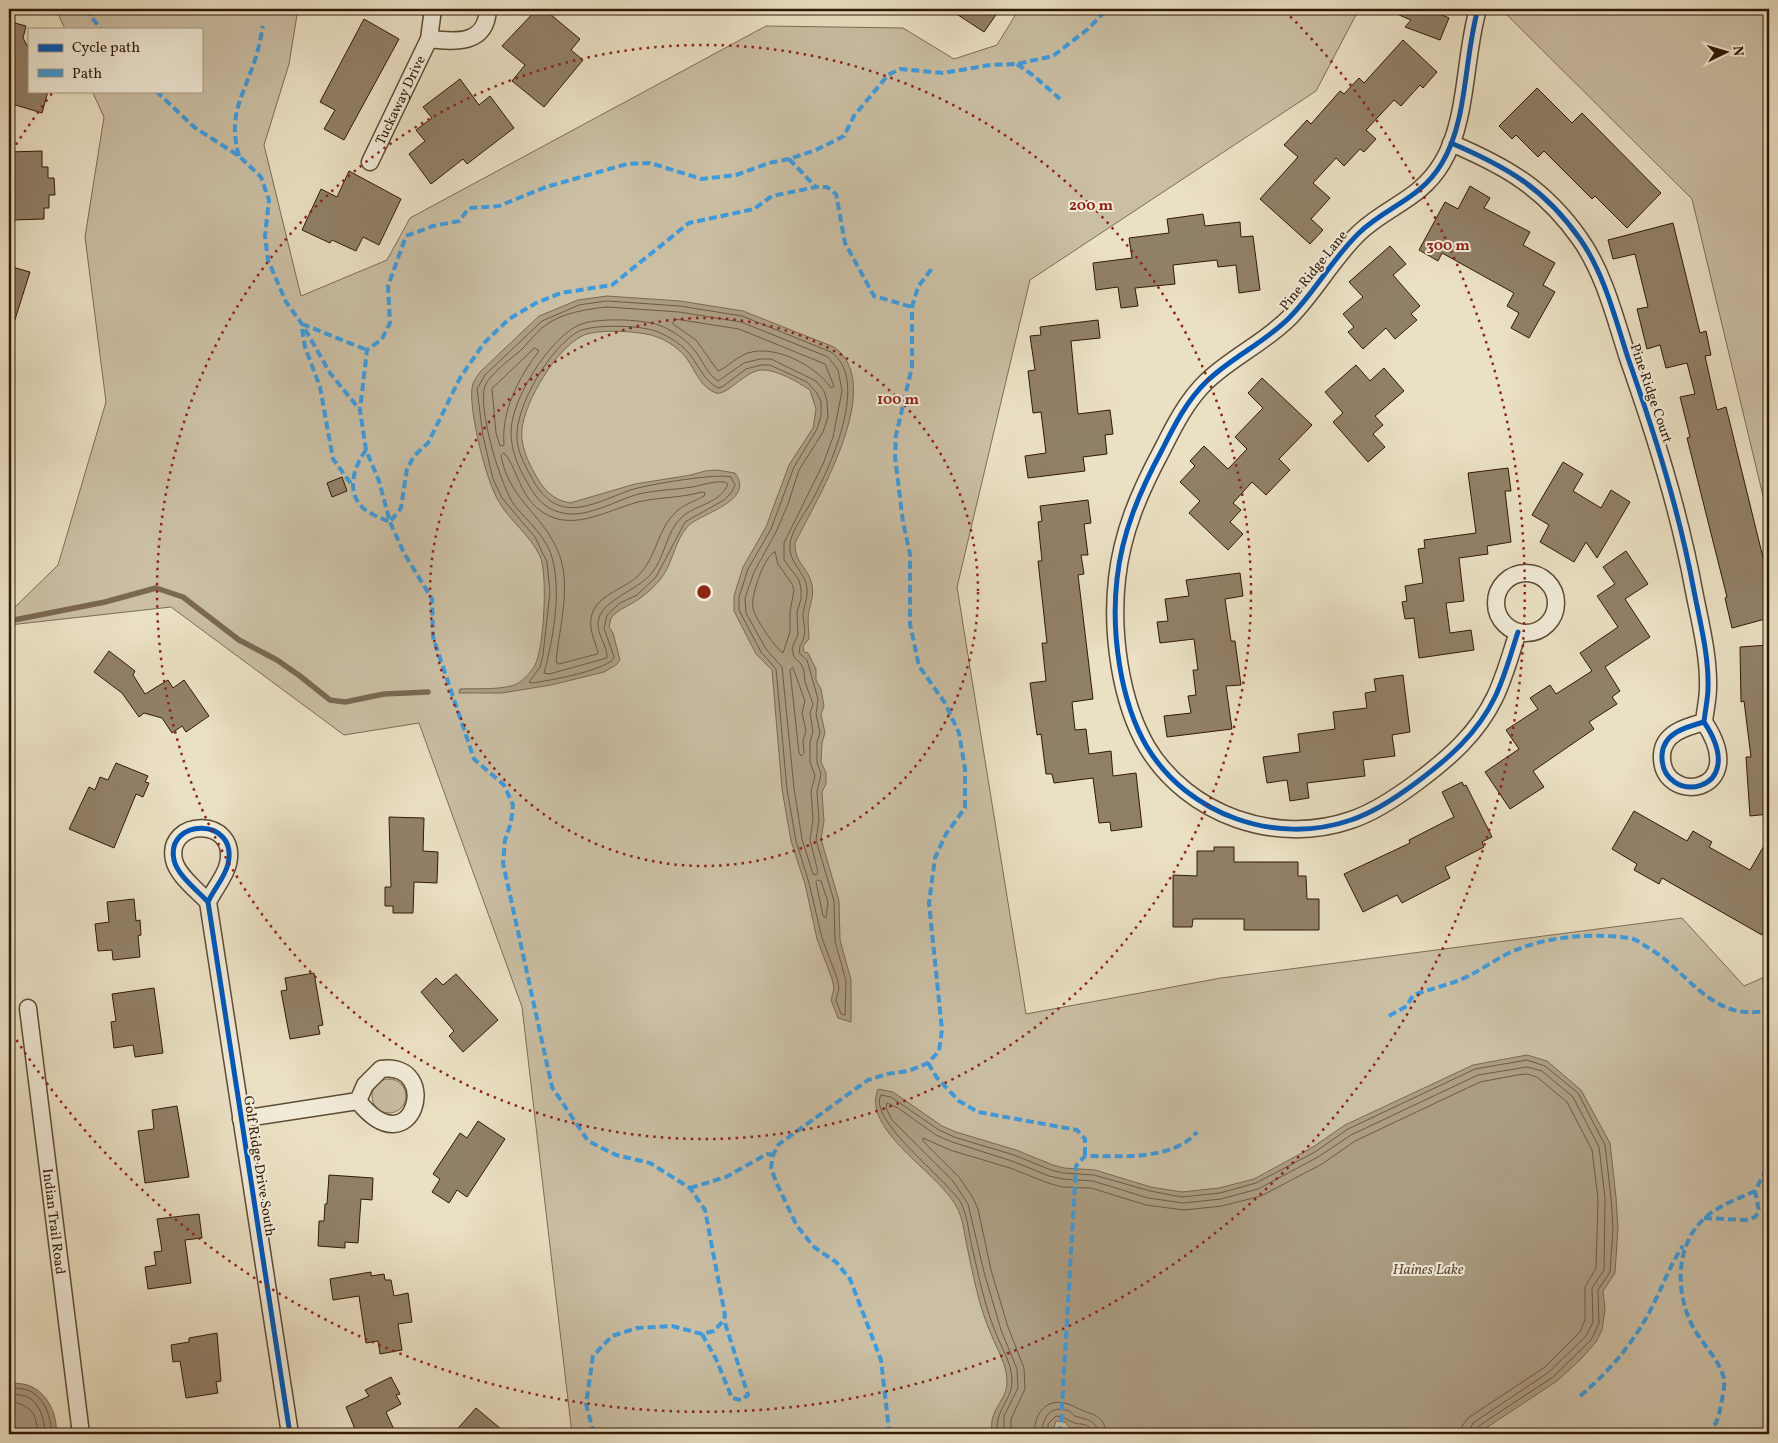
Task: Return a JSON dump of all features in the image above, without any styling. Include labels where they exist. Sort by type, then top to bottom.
[{"type":"street","name":"Tuckaway Drive","points":[[370,162],[429,40],[433,9]]},
{"type":"street","name":"Tuckaway Drive","points":[[429,40],[452,42],[470,38],[483,28],[488,9]]},
{"type":"street","name":"Pine Ridge Lane","points":[[1478,9],[1457,123],[1444,160],[1422,188],[1408,200],[1360,232],[1337,256],[1287,320],[1206,381],[1185,408],[1146,480],[1130,517],[1117,579],[1115,604],[1120,667],[1130,710],[1136,726],[1157,761],[1172,779],[1211,808],[1241,821],[1270,827],[1312,828],[1353,820],[1410,788],[1454,754],[1482,719],[1495,696],[1518,632]]},
{"type":"street","name":"Pine Ridge Court","points":[[1451,143],[1494,162],[1516,175],[1544,196],[1581,240],[1598,273],[1659,446],[1678,514],[1706,660],[1708,689],[1704,722]]},
{"type":"street","name":"Golf Ridge Drive South","points":[[208,902],[290,1434]]},
{"type":"street","name":"Indian Trail Road","points":[[28,1008],[81,1434]]},
{"type":"street","points":[[241,1118],[358,1101]]},
{"type":"shaded area","points":[[56,9],[298,9],[289,64],[264,145],[301,296],[387,260],[410,218],[766,26],[903,28],[954,59],[997,45],[1019,9],[1359,9],[1316,91],[1030,280],[957,587],[1026,1014],[1221,978],[1682,918],[1744,986],[1769,975],[1769,1434],[572,1434],[522,1007],[419,723],[344,735],[171,607],[9,625],[9,613],[58,565],[106,402],[85,237],[104,117],[92,92],[202,92],[202,28],[65,28]]},
{"type":"shaded area","points":[[1501,9],[1769,9],[1769,521],[1692,199]]},
{"type":"shaded area","points":[[389,1079],[401,1084],[406,1096],[401,1108],[389,1113],[377,1108],[372,1096],[377,1084]]},
{"type":"water","points":[[607,296],[680,301],[743,311],[834,347],[849,365],[854,388],[851,415],[830,473],[795,543],[797,556],[808,574],[813,589],[808,618],[809,639],[803,646],[804,652],[808,653],[816,669],[816,680],[821,689],[824,706],[821,714],[825,733],[822,743],[821,762],[826,773],[826,784],[822,792],[824,821],[821,839],[839,901],[840,940],[851,980],[851,1022],[838,1018],[831,1000],[834,988],[832,979],[817,939],[805,884],[791,841],[782,789],[772,670],[756,654],[734,611],[734,596],[743,567],[766,527],[789,465],[813,428],[816,409],[810,390],[780,374],[761,370],[749,374],[725,391],[716,393],[702,383],[679,350],[663,339],[646,334],[623,331],[595,332],[582,336],[572,343],[562,352],[543,377],[529,404],[522,429],[523,447],[533,471],[550,494],[564,502],[570,503],[635,484],[717,470],[735,473],[740,483],[738,491],[733,499],[688,526],[683,532],[664,575],[659,581],[642,597],[620,610],[611,618],[609,627],[613,633],[620,660],[616,665],[604,672],[551,685],[502,693],[459,693],[460,689],[508,687],[520,682],[534,667],[538,656],[544,611],[544,578],[540,556],[536,548],[499,502],[484,463],[473,413],[473,383],[481,371],[539,316],[578,300]]},
{"type":"water","name":"Haines Lake","points":[[1527,1055],[1547,1061],[1581,1090],[1610,1143],[1616,1197],[1618,1228],[1615,1273],[1603,1291],[1605,1310],[1602,1330],[1596,1342],[1581,1359],[1557,1381],[1477,1434],[1088,1434],[1082,1428],[1070,1428],[1065,1422],[1056,1421],[1052,1434],[993,1434],[992,1419],[1004,1394],[1007,1375],[980,1302],[960,1215],[947,1193],[890,1135],[880,1120],[876,1104],[878,1089],[893,1092],[942,1126],[1016,1150],[1053,1165],[1064,1168],[1095,1170],[1151,1187],[1182,1192],[1219,1188],[1254,1179],[1313,1147],[1345,1125],[1473,1065]]},
{"type":"water","points":[[9,1382],[24,1384],[43,1395],[54,1414],[56,1434],[9,1434]]},
{"type":"building","points":[[537,9],[544,9],[580,39],[571,50],[583,60],[544,107],[512,81],[525,65],[502,46]]},
{"type":"building","points":[[949,9],[1000,9],[984,32]]},
{"type":"building","points":[[1385,9],[1442,9],[1440,14],[1449,18],[1440,40],[1405,27],[1411,20]]},
{"type":"building","points":[[9,11],[15,23],[26,26],[23,38],[28,47],[28,92],[48,92],[42,113],[9,103]]},
{"type":"building","points":[[364,19],[399,39],[344,140],[324,129],[335,110],[320,102]]},
{"type":"building","points":[[1403,40],[1437,72],[1423,88],[1420,85],[1401,106],[1394,100],[1366,130],[1376,139],[1364,152],[1360,149],[1344,166],[1336,158],[1313,183],[1330,198],[1311,219],[1323,230],[1310,244],[1260,199],[1298,157],[1284,145],[1307,120],[1311,124],[1340,91],[1344,94],[1359,78],[1364,83]]},
{"type":"building","points":[[460,79],[479,105],[490,96],[514,128],[467,164],[463,159],[431,184],[409,154],[425,141],[416,130],[432,118],[423,107]]},
{"type":"building","points":[[1537,88],[1572,123],[1582,113],[1661,193],[1627,228],[1595,196],[1592,199],[1544,151],[1538,157],[1516,135],[1512,139],[1499,126]]},
{"type":"building","points":[[42,151],[42,167],[48,167],[48,178],[54,178],[55,195],[49,195],[49,208],[44,208],[44,219],[12,220],[12,213],[9,213],[9,152]]},
{"type":"building","points":[[349,171],[401,199],[379,245],[363,237],[356,251],[332,240],[330,243],[302,230],[321,189],[337,197]]},
{"type":"building","points":[[1470,186],[1490,198],[1484,208],[1530,232],[1523,245],[1555,263],[1543,285],[1555,292],[1529,338],[1511,328],[1519,313],[1507,306],[1514,293],[1442,253],[1438,261],[1419,250],[1445,202],[1458,209]]},
{"type":"building","points":[[1203,214],[1205,226],[1240,222],[1241,237],[1253,236],[1260,290],[1239,293],[1236,265],[1218,267],[1217,260],[1173,265],[1175,284],[1135,288],[1138,306],[1121,308],[1118,287],[1096,290],[1093,263],[1132,258],[1129,238],[1169,233],[1167,219]]},
{"type":"building","points":[[1673,223],[1700,333],[1706,331],[1711,355],[1705,356],[1717,410],[1726,407],[1769,582],[1769,618],[1732,628],[1725,598],[1727,597],[1687,438],[1690,437],[1680,397],[1695,394],[1687,363],[1666,368],[1660,345],[1647,349],[1637,309],[1648,307],[1635,254],[1613,259],[1608,240]]},
{"type":"building","points":[[1390,246],[1406,264],[1393,275],[1420,306],[1411,314],[1417,320],[1395,339],[1386,328],[1363,349],[1348,332],[1354,327],[1343,314],[1363,297],[1349,282]]},
{"type":"building","points":[[9,266],[30,272],[12,329],[9,329]]},
{"type":"building","points":[[1098,320],[1100,338],[1071,341],[1078,414],[1110,410],[1113,434],[1105,435],[1107,454],[1083,457],[1085,471],[1028,478],[1025,456],[1046,453],[1041,412],[1033,413],[1028,371],[1035,370],[1030,336],[1041,335],[1040,327]]},
{"type":"building","points":[[1356,365],[1370,381],[1384,368],[1404,391],[1375,416],[1383,425],[1373,434],[1385,447],[1368,462],[1333,422],[1343,413],[1325,392]]},
{"type":"building","points":[[1262,378],[1312,425],[1279,459],[1290,470],[1266,495],[1252,482],[1233,503],[1241,510],[1230,522],[1243,534],[1228,550],[1189,513],[1200,501],[1180,482],[1195,466],[1190,461],[1204,446],[1228,469],[1247,449],[1235,437],[1263,408],[1248,393]]},
{"type":"building","points":[[1563,462],[1583,474],[1573,491],[1601,508],[1611,490],[1630,502],[1597,558],[1586,542],[1574,562],[1540,542],[1549,525],[1532,515]]},
{"type":"building","points":[[1508,468],[1511,491],[1505,491],[1511,542],[1487,546],[1488,554],[1459,558],[1464,601],[1446,603],[1450,633],[1471,630],[1474,650],[1419,658],[1414,618],[1405,619],[1402,602],[1407,601],[1405,586],[1423,583],[1418,549],[1425,548],[1424,540],[1476,533],[1468,473]]},
{"type":"building","points":[[342,477],[347,491],[332,497],[327,483]]},
{"type":"building","points":[[1088,500],[1091,523],[1084,524],[1088,555],[1081,555],[1084,574],[1078,575],[1093,699],[1072,702],[1075,730],[1086,729],[1089,754],[1111,751],[1113,776],[1136,773],[1142,827],[1111,831],[1110,822],[1099,823],[1093,778],[1054,783],[1052,774],[1046,774],[1041,734],[1037,735],[1030,683],[1046,681],[1042,643],[1047,643],[1038,561],[1042,561],[1038,522],[1042,521],[1040,506]]},
{"type":"building","points":[[1626,551],[1648,584],[1625,599],[1650,637],[1605,667],[1620,691],[1612,697],[1617,704],[1589,722],[1594,729],[1533,771],[1544,787],[1510,809],[1485,772],[1519,749],[1506,730],[1538,709],[1530,698],[1550,685],[1556,694],[1592,671],[1580,653],[1618,627],[1597,596],[1615,584],[1603,567]]},
{"type":"building","points":[[1240,573],[1243,596],[1225,599],[1231,641],[1235,641],[1241,685],[1226,686],[1232,729],[1167,737],[1164,716],[1191,713],[1188,696],[1196,695],[1193,670],[1198,670],[1194,639],[1160,643],[1157,622],[1168,621],[1165,599],[1189,596],[1186,580]]},
{"type":"building","points":[[1769,645],[1769,814],[1750,816],[1746,757],[1751,757],[1744,701],[1741,702],[1740,647]]},
{"type":"building","points":[[109,651],[135,671],[133,675],[145,694],[168,680],[173,688],[184,680],[209,716],[186,732],[182,726],[172,733],[162,718],[144,713],[139,717],[122,693],[94,672]]},
{"type":"building","points":[[1403,675],[1410,732],[1392,735],[1395,756],[1363,760],[1365,776],[1307,783],[1309,798],[1290,801],[1287,780],[1267,783],[1263,757],[1300,752],[1298,734],[1335,729],[1333,712],[1367,708],[1365,693],[1376,691],[1374,679]]},
{"type":"building","points":[[116,763],[148,776],[145,782],[149,783],[143,797],[136,794],[114,848],[69,829],[89,787],[95,790],[100,777],[108,780]]},
{"type":"building","points":[[1462,782],[1464,786],[1466,785],[1492,837],[1482,842],[1484,847],[1445,867],[1450,878],[1402,903],[1397,895],[1363,912],[1344,874],[1410,843],[1409,840],[1454,817],[1442,792]]},
{"type":"building","points":[[1634,811],[1687,841],[1693,831],[1712,842],[1709,847],[1750,870],[1769,837],[1769,922],[1762,935],[1662,878],[1659,884],[1634,870],[1637,864],[1612,849]]},
{"type":"building","points":[[389,817],[424,818],[423,851],[438,852],[437,883],[414,882],[413,913],[393,913],[393,906],[385,906],[385,887],[391,887]]},
{"type":"building","points":[[1214,847],[1234,847],[1234,862],[1298,862],[1298,876],[1306,876],[1307,899],[1319,899],[1319,930],[1244,930],[1244,919],[1193,919],[1192,927],[1173,927],[1173,875],[1197,876],[1197,851],[1214,851]]},
{"type":"building","points":[[134,899],[136,921],[140,920],[141,935],[138,936],[140,957],[113,960],[112,950],[98,951],[95,924],[109,922],[107,902]]},
{"type":"building","points":[[314,973],[323,1025],[318,1026],[320,1034],[290,1039],[281,991],[287,990],[285,978]]},
{"type":"building","points":[[456,974],[498,1020],[463,1052],[449,1036],[454,1031],[421,992],[436,978],[443,985]]},
{"type":"building","points":[[154,988],[163,1053],[135,1057],[133,1045],[114,1048],[111,1022],[116,1021],[112,994]]},
{"type":"building","points":[[177,1106],[189,1177],[145,1183],[138,1131],[154,1129],[152,1110]]},
{"type":"building","points":[[478,1121],[505,1139],[467,1197],[457,1190],[449,1203],[432,1192],[440,1179],[433,1174],[460,1133],[467,1138]]},
{"type":"building","points":[[329,1175],[373,1178],[372,1200],[361,1199],[358,1243],[345,1242],[345,1248],[318,1246],[319,1221],[324,1221]]},
{"type":"building","points":[[199,1214],[202,1238],[185,1240],[191,1283],[148,1289],[145,1267],[156,1265],[154,1252],[162,1251],[157,1219]]},
{"type":"building","points":[[371,1272],[371,1276],[384,1274],[385,1280],[391,1280],[394,1296],[408,1293],[412,1322],[398,1324],[402,1350],[380,1354],[378,1341],[366,1343],[359,1296],[333,1300],[330,1279]]},
{"type":"building","points":[[217,1333],[221,1381],[216,1382],[218,1393],[186,1398],[180,1361],[173,1362],[171,1345],[189,1342],[189,1338]]},
{"type":"building","points":[[391,1377],[400,1394],[396,1395],[401,1404],[386,1412],[396,1434],[357,1434],[346,1407],[369,1396],[365,1390]]},
{"type":"building","points":[[476,1408],[507,1434],[453,1434]]},
{"type":"waterway","points":[[9,621],[105,602],[156,588],[183,597],[239,640],[277,660],[330,700],[345,702],[384,694],[428,692]]},
{"type":"marked path","points":[[85,9],[100,28]]},
{"type":"marked path","points":[[594,1434],[586,1404],[593,1356],[612,1336],[637,1328],[672,1326],[702,1334],[714,1331],[724,1320],[725,1315],[705,1210],[690,1188],[650,1163],[616,1155],[588,1141],[552,1087],[503,863],[505,840],[511,823],[513,805],[504,785],[474,759],[433,637],[432,599],[404,553],[390,522],[379,481],[366,450],[360,410],[367,350],[382,339],[390,323],[388,286],[406,236],[433,226],[459,221],[469,208],[499,206],[546,187],[627,164],[650,163],[702,179],[736,175],[769,163],[789,159],[816,150],[844,136],[854,116],[888,75],[900,69],[943,73],[990,65],[1017,64],[1053,56],[1088,29],[1107,9]]},
{"type":"marked path","points":[[239,156],[235,128],[238,105],[256,57],[263,26]]},
{"type":"marked path","points":[[1017,64],[1060,99]]},
{"type":"marked path","points":[[157,92],[194,127],[239,156],[261,177],[269,200],[265,236],[268,260],[286,302],[302,324],[330,373],[360,410]]},
{"type":"marked path","points":[[789,159],[816,187]]},
{"type":"marked path","points":[[366,450],[355,471],[354,494],[362,507],[375,516],[390,522],[401,508],[407,469],[414,456],[428,443],[460,378],[484,343],[509,319],[536,303],[561,293],[612,285],[689,223],[754,209],[772,196],[816,187],[827,187],[836,194],[845,243],[874,296],[912,307]]},
{"type":"marked path","points":[[887,1434],[889,1430],[881,1360],[850,1279],[836,1262],[814,1247],[797,1226],[771,1168],[773,1155],[779,1144],[868,1080],[887,1074],[908,1071],[928,1063],[939,1051],[942,1030],[929,903],[935,858],[946,834],[965,808],[965,769],[959,733],[945,703],[919,666],[910,624],[910,554],[903,522],[895,457],[896,435],[912,367],[912,307],[918,287],[933,267]]},
{"type":"marked path","points":[[302,324],[367,350]]},
{"type":"marked path","points":[[302,329],[305,347],[320,387],[333,459],[352,485]]},
{"type":"marked path","points":[[1389,1016],[1407,1006],[1413,995],[1464,978],[1511,952],[1539,942],[1585,936],[1634,939],[1661,957],[1715,1002],[1731,1009],[1749,1012],[1769,1010]]},
{"type":"marked path","points":[[928,1063],[937,1078],[959,1101],[978,1112],[1077,1130],[1085,1139],[1085,1156]]},
{"type":"marked path","points":[[1058,1434],[1061,1424],[1076,1166],[1085,1156],[1129,1156],[1160,1152],[1174,1148],[1197,1132]]},
{"type":"marked path","points":[[690,1188],[726,1177],[767,1154],[773,1155]]},
{"type":"marked path","points":[[1704,1218],[1746,1220],[1755,1217],[1759,1211],[1755,1191],[1769,1164]]},
{"type":"marked path","points":[[1706,1434],[1717,1420],[1724,1378],[1718,1364],[1697,1334],[1687,1314],[1681,1284],[1683,1255],[1695,1229],[1710,1213],[1755,1191]]},
{"type":"marked path","points":[[1580,1396],[1603,1375],[1632,1341],[1648,1315],[1683,1246]]},
{"type":"marked path","points":[[702,1334],[716,1359],[732,1398],[741,1400],[748,1395],[724,1320]]},
{"type":"cycle path","points":[[1478,9],[1457,128],[1442,163],[1433,176],[1424,186],[1359,233],[1289,318],[1207,381],[1193,396],[1176,423],[1139,496],[1128,528],[1119,562],[1115,621],[1120,666],[1130,709],[1147,747],[1164,771],[1186,791],[1210,807],[1236,819],[1264,826],[1293,829],[1322,827],[1351,820],[1369,813],[1402,793],[1451,754],[1471,734],[1488,710],[1502,681],[1518,632]]},
{"type":"cycle path","points":[[1451,143],[1507,170],[1538,193],[1566,221],[1580,239],[1596,266],[1666,473],[1688,561],[1706,651],[1708,696],[1704,722],[1677,732],[1666,741],[1663,747],[1662,755],[1665,772],[1675,782],[1687,787],[1701,785],[1712,778],[1718,765],[1716,747],[1704,722]]},
{"type":"cycle path","points":[[208,902],[183,877],[174,860],[174,846],[180,836],[190,830],[202,828],[213,831],[223,837],[228,848],[227,869],[208,902],[290,1434]]}]
